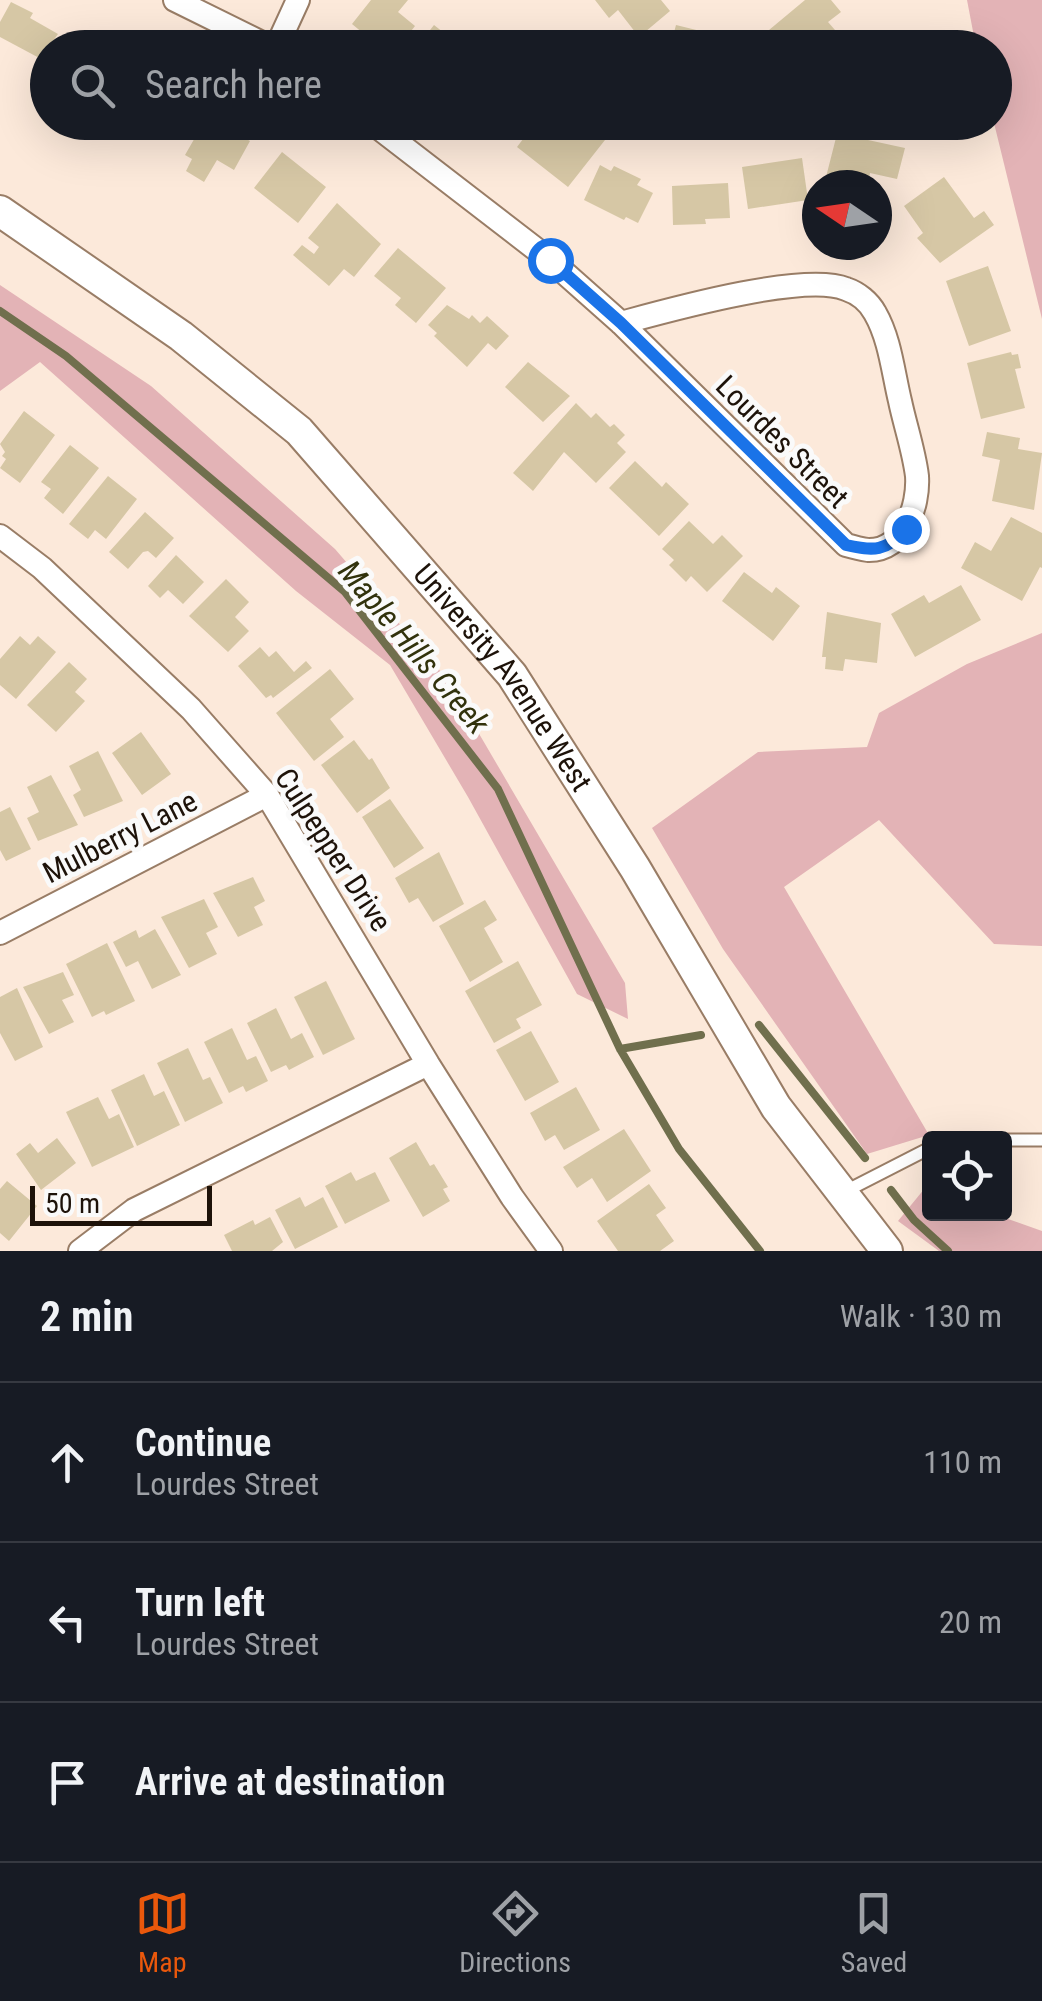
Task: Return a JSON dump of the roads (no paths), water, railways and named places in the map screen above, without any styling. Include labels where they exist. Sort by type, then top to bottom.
[{"type":"main road","name":"University Avenue West","points":[[0,211],[181,336],[299,431],[512,675],[635,868],[776,1106],[887,1251]]},
{"type":"street","points":[[174,0],[236,30]]},
{"type":"street","points":[[283,30],[298,0]]},
{"type":"street","name":"Lourdes Street","points":[[394,140],[550,260],[621,323],[846,545],[871,550],[894,542],[906,529],[914,507],[917,477],[885,335],[874,310],[858,294],[832,285],[796,285],[621,323]]},
{"type":"street","name":"Culpepper Drive","points":[[0,536],[42,568],[191,710],[268,795],[428,1064],[551,1251]]},
{"type":"street","name":"Mulberry Lane","points":[[0,932],[268,795]]},
{"type":"street","points":[[80,1251],[134,1210],[428,1064]]},
{"type":"lane","points":[[1012,1140],[1042,1140]]},
{"type":"lane","points":[[842,1193],[922,1152]]},
{"type":"waterway","name":"Maple Hills Creek","points":[[0,311],[66,356],[345,592],[498,789],[620,1049],[679,1149],[760,1251]]},
{"type":"waterway","name":"Maple Hills Creek","points":[[759,1025],[865,1158]]},
{"type":"waterway","name":"Maple Hills Creek","points":[[620,1049],[701,1035]]},
{"type":"waterway","name":"Maple Hills Creek","points":[[891,1190],[914,1220],[948,1251]]}]
